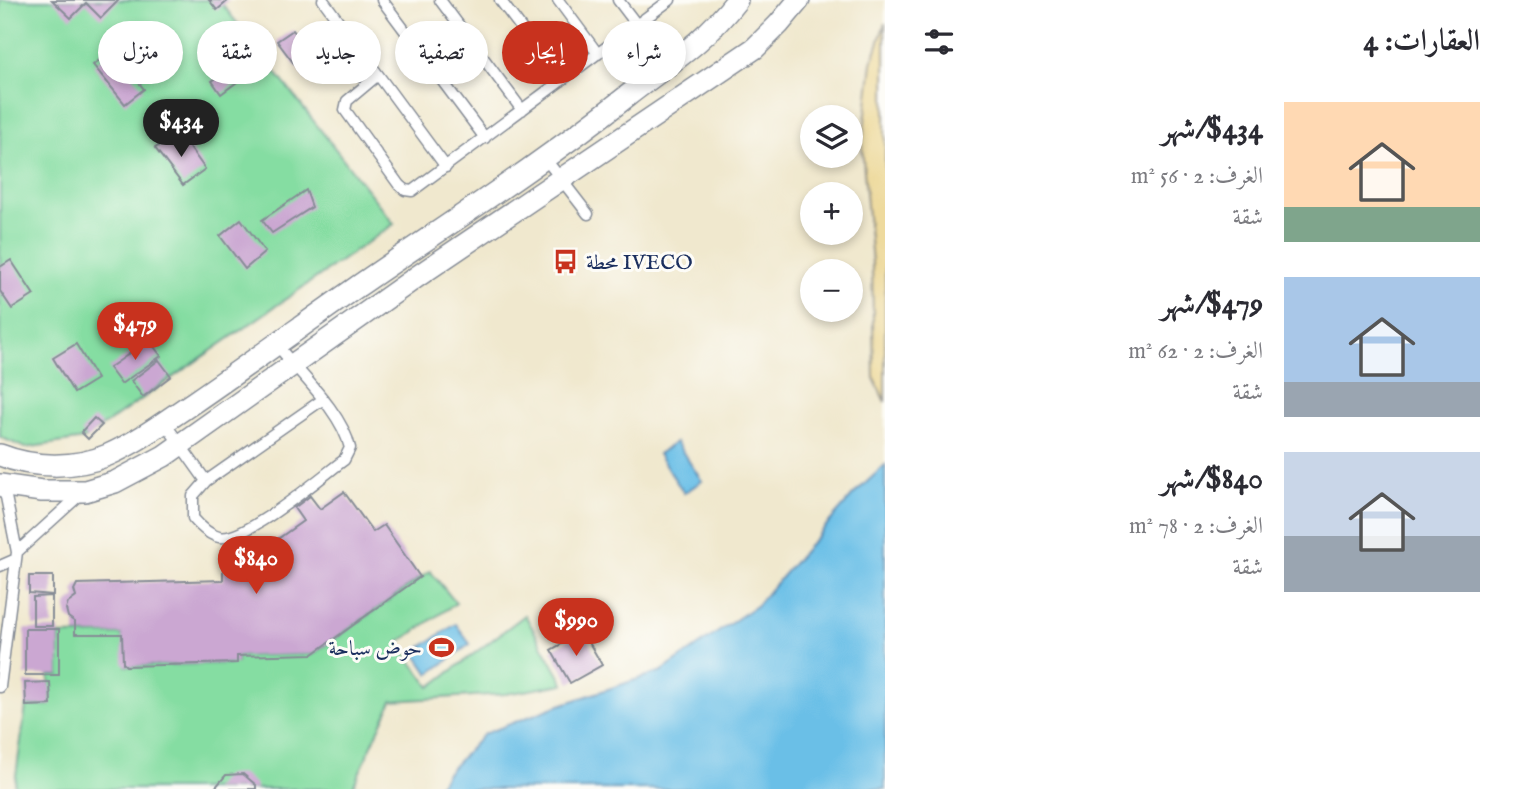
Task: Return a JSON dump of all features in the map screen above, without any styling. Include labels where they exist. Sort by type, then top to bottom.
[{"type":"street","points":[[0,455],[19,463],[83,463],[109,455],[164,422],[544,157],[685,55],[714,28],[737,0]]},
{"type":"street","points":[[0,486],[42,491],[85,491],[115,482],[181,445],[292,364],[755,48],[799,0]]},
{"type":"lane","points":[[323,0],[338,21]]},
{"type":"lane","points":[[382,0],[485,138]]},
{"type":"lane","points":[[440,0],[522,110]]},
{"type":"lane","points":[[500,0],[516,21]]},
{"type":"lane","points":[[558,0],[598,54]]},
{"type":"lane","points":[[618,0],[633,21]]},
{"type":"lane","points":[[641,21],[670,0]]},
{"type":"lane","points":[[588,61],[602,51]]},
{"type":"lane","points":[[381,79],[446,167]]},
{"type":"lane","points":[[367,84],[347,101],[347,115],[405,190],[416,190],[557,84]]},
{"type":"lane","points":[[544,157],[587,214]]},
{"type":"lane","points":[[277,345],[322,400],[347,434],[350,448],[344,460],[255,526],[238,535],[219,538],[200,527],[192,518],[193,496],[206,481],[322,400]]},
{"type":"lane","points":[[164,422],[206,481]]},
{"type":"lane","points":[[0,486],[6,497],[17,556],[4,629],[0,687]]},
{"type":"lane","points":[[0,566],[17,556],[85,491]]},
{"type":"green space","points":[[0,0],[219,0],[235,21],[197,21],[197,84],[277,84],[277,74],[394,224],[84,439],[25,448],[0,437]]},
{"type":"green space","points":[[430,571],[456,603],[398,643],[430,687],[525,615],[564,684],[506,694],[392,701],[352,789],[14,789],[26,706],[50,705],[49,675],[59,675],[59,635],[122,634],[126,666],[237,663],[237,656],[313,654]]},
{"type":"sand","points":[[885,23],[885,402],[874,378],[872,263],[863,159],[872,63]]},
{"type":"water","points":[[676,442],[702,481],[684,493],[658,454]]},
{"type":"water","points":[[885,465],[885,789],[436,789],[446,774],[484,734],[662,671],[757,605],[853,495]]},
{"type":"water","name":"حوض سباحة","points":[[456,624],[470,644],[429,674],[414,652]]},
{"type":"building","points":[[52,0],[119,0],[101,18],[86,3],[71,18]]},
{"type":"building","points":[[209,0],[229,0],[217,10]]},
{"type":"building","points":[[291,31],[291,60],[277,41]]},
{"type":"building","points":[[109,84],[140,84],[144,89],[125,104]]},
{"type":"building","points":[[214,84],[234,84],[221,94]]},
{"type":"building","points":[[180,134],[205,169],[183,185],[155,148]]},
{"type":"building","points":[[306,190],[312,207],[272,233],[262,220]]},
{"type":"building","points":[[241,219],[265,252],[245,269],[220,236]]},
{"type":"building","points":[[11,260],[34,295],[12,309],[0,291],[0,267]]},
{"type":"building","points":[[149,340],[161,356],[121,384],[109,368]]},
{"type":"building","points":[[76,344],[97,379],[74,393],[53,358]]},
{"type":"building","points":[[159,360],[171,376],[143,397],[131,381]]},
{"type":"building","points":[[94,418],[102,425],[88,439],[81,432]]},
{"type":"building","points":[[344,492],[373,532],[384,525],[420,577],[313,654],[237,656],[237,663],[126,666],[123,663],[122,634],[75,634],[75,622],[68,617],[66,609],[68,603],[76,597],[74,590],[77,584],[223,580],[223,567],[227,567],[226,548],[241,547],[244,563],[303,521],[294,508],[310,496],[320,509]]},
{"type":"building","points":[[29,576],[53,576],[53,595],[29,593]]},
{"type":"building","points":[[52,596],[52,626],[33,626],[33,597]]},
{"type":"building","points":[[25,629],[59,629],[59,675],[25,675]]},
{"type":"building","points":[[583,632],[602,665],[570,683],[551,650]]},
{"type":"building","points":[[50,682],[51,705],[26,706],[25,683]]},
{"type":"building","points":[[243,774],[256,785],[256,789],[214,789],[226,775]]},
{"type":"place","name":"محطة IVECO","points":[[566,262]]},
{"type":"place","name":"حوض سباحة","points":[[442,648]]}]
